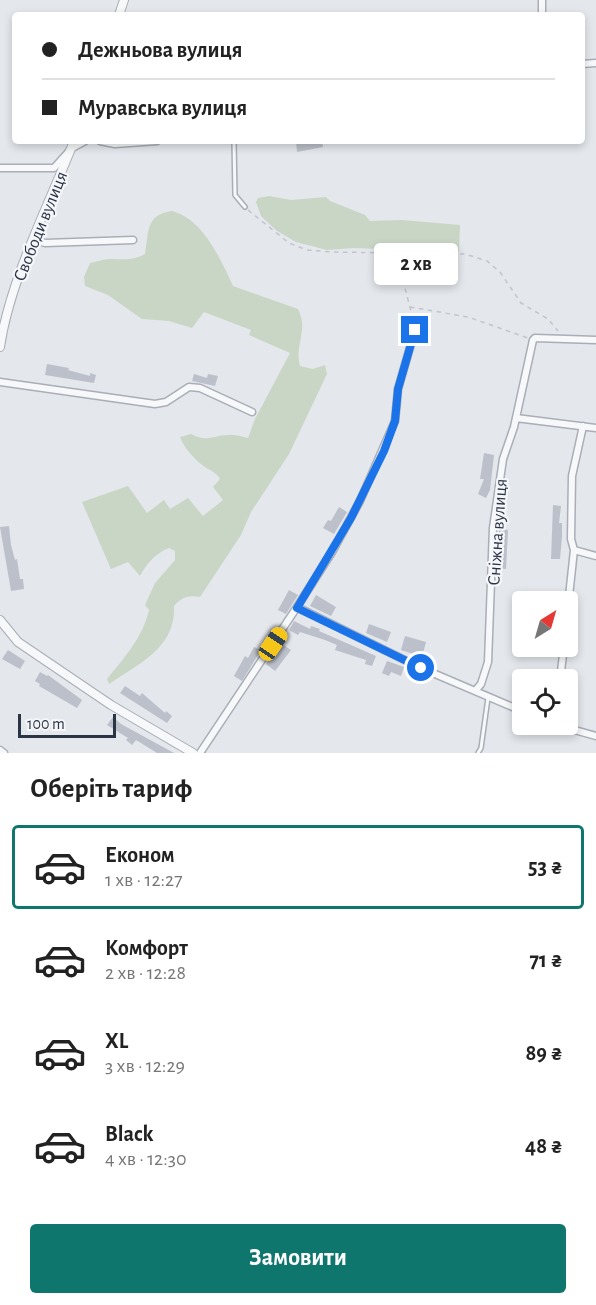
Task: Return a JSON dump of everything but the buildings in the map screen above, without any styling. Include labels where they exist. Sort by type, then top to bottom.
[{"type":"street","points":[[0,168],[54,168],[73,144]]},
{"type":"street","name":"Свободи вулиця","points":[[0,347],[4,309],[73,144]]},
{"type":"street","points":[[33,240],[45,243],[133,240]]},
{"type":"street","points":[[200,753],[297,608],[355,511],[384,451],[395,421],[398,389],[415,330]]},
{"type":"street","points":[[534,339],[596,340]]},
{"type":"street","name":"Сніжна вулиця","points":[[476,691],[481,684],[488,662],[495,510],[503,459],[516,418],[534,339]]},
{"type":"street","points":[[0,382],[155,404],[166,402],[189,387],[200,388],[252,412]]},
{"type":"street","points":[[516,418],[596,428]]},
{"type":"street","points":[[570,591],[574,550],[571,539],[572,476],[583,426]]},
{"type":"street","points":[[574,550],[596,556]]},
{"type":"street","points":[[297,608],[421,668],[512,707]]},
{"type":"street","points":[[0,620],[18,642],[111,705],[193,753]]},
{"type":"street","points":[[578,731],[596,736]]},
{"type":"street","points":[[0,750],[4,753]]},
{"type":"lane","points":[[234,144],[235,195],[245,207]]},
{"type":"lane","points":[[478,753],[481,748],[488,697]]},
{"type":"path","points":[[245,207],[289,243],[307,250],[465,254],[488,261],[500,272],[521,303],[548,319],[565,339]]},
{"type":"path","points":[[400,252],[400,272],[406,287],[415,330]]},
{"type":"path","points":[[410,308],[468,317],[534,339]]},
{"type":"green space","points":[[269,196],[291,200],[326,197],[330,201],[365,215],[370,221],[402,220],[460,225],[459,252],[354,248],[327,250],[296,242],[277,231],[261,216],[256,202],[258,198]]},
{"type":"green space","points":[[172,211],[183,215],[201,231],[216,252],[233,286],[298,309],[302,324],[300,366],[313,369],[325,365],[327,374],[289,454],[251,512],[241,535],[200,597],[186,597],[177,603],[174,606],[169,633],[162,644],[143,662],[109,684],[107,679],[132,647],[142,629],[149,610],[145,605],[155,583],[175,560],[175,551],[169,548],[160,553],[140,576],[128,562],[111,569],[82,502],[128,486],[147,513],[164,500],[170,509],[188,498],[203,516],[223,500],[213,487],[220,479],[194,457],[184,446],[180,437],[191,434],[206,438],[236,435],[248,438],[255,419],[290,353],[249,335],[251,330],[204,312],[192,328],[169,321],[142,319],[108,295],[85,286],[84,277],[90,263],[107,259],[132,259],[145,254],[148,232],[153,221],[157,216]]},
{"type":"route","points":[[415,330],[398,389],[395,421],[384,451],[351,518],[297,608],[421,668]]}]
